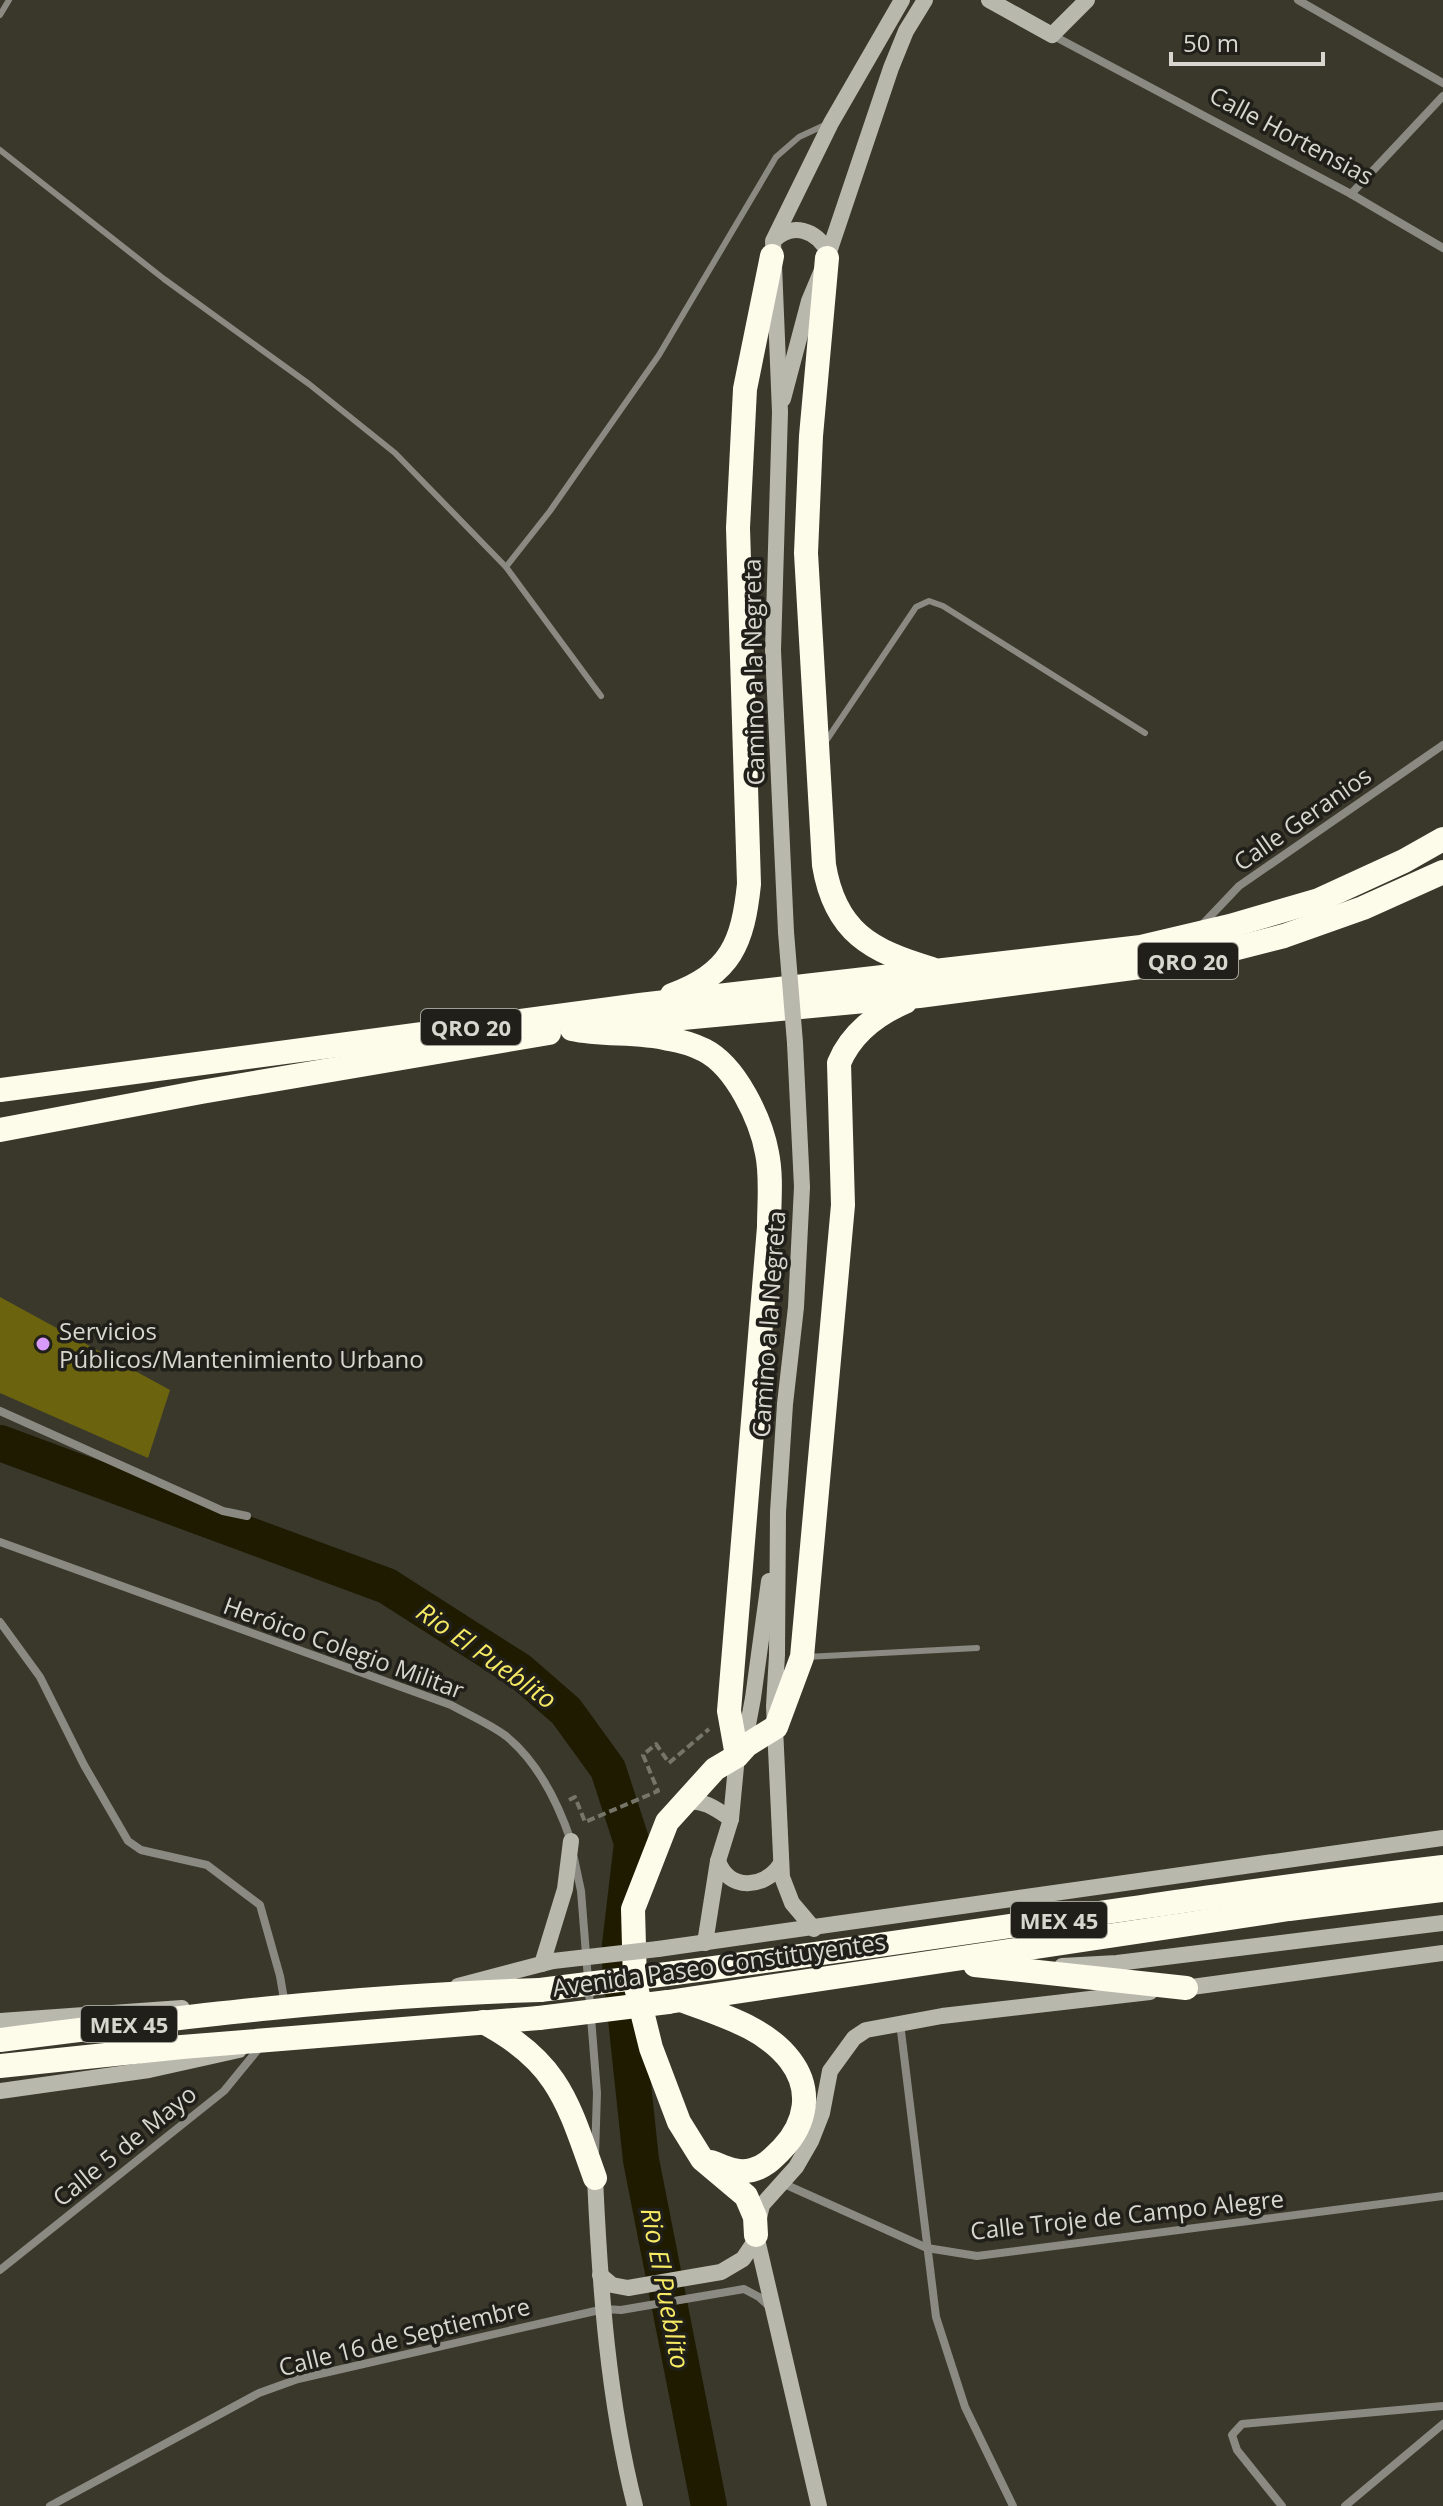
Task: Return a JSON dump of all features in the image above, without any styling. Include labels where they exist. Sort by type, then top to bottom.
[{"type":"highway","points":[[640,1005],[693,986],[718,969],[739,940],[745,919],[749,884],[738,528],[745,389],[772,248]]},
{"type":"highway","points":[[827,255],[811,436],[806,553],[828,893],[847,923],[868,943],[895,958],[942,972]]},
{"type":"highway","name":"QRO 20","points":[[0,1090],[640,1005],[1141,947],[1319,900],[1404,861],[1443,839]]},
{"type":"highway","name":"QRO 20","points":[[0,1120],[201,1092],[572,1029],[919,996],[1186,961],[1297,931],[1363,908],[1443,872]]},
{"type":"highway","points":[[756,2235],[755,2217],[746,2196],[702,2159],[679,2122],[651,2048],[635,1983],[633,1909],[660,1834],[715,1769],[776,1727],[802,1657],[843,1205],[839,1063],[845,1049],[871,1022],[885,1011],[919,996]]},
{"type":"highway","points":[[572,1029],[595,1034],[649,1035],[707,1051],[744,1092],[767,1153],[769,1227],[729,1711],[737,1756]]},
{"type":"highway","points":[[0,1084],[79,1079]]},
{"type":"highway","points":[[0,1130],[201,1092]]},
{"type":"highway","name":"Avenida Paseo Constituyentes","points":[[0,2040],[259,2008],[429,1993],[540,1990],[913,1942],[1284,1886],[1443,1867]]},
{"type":"highway","name":"Avenida Paseo Constituyentes","points":[[0,2066],[182,2047],[539,2018],[675,2001],[1289,1909],[1443,1890]]},
{"type":"highway","points":[[933,1962],[1186,1988]]},
{"type":"highway","points":[[675,2001],[747,2026],[778,2047],[791,2061],[805,2096],[803,2118],[797,2130],[762,2167],[735,2172],[702,2159]]},
{"type":"highway","points":[[483,2022],[514,2041],[550,2073],[570,2108],[595,2178]]},
{"type":"street","name":"Camino a la Negreta","points":[[814,1929],[798,1912],[786,1892],[780,1865],[774,1706],[778,1512],[785,1404],[796,1307],[802,1187],[773,650],[780,412],[772,248],[831,123],[902,0]]},
{"type":"street","name":"Camino a la Negreta","points":[[780,412],[809,301],[891,68],[906,31],[925,0]]},
{"type":"street","name":"Calle Hortensias","points":[[989,0],[1351,194],[1443,248]]},
{"type":"street","points":[[1052,35],[1087,0]]},
{"type":"street","points":[[1298,0],[1443,83]]},
{"type":"street","points":[[1351,194],[1443,96]]},
{"type":"street","points":[[772,248],[780,235],[798,229],[814,235],[827,255]]},
{"type":"street","name":"Calle Geranios","points":[[1193,935],[1239,886],[1443,745]]},
{"type":"street","points":[[0,1411],[223,1511],[247,1516]]},
{"type":"street","name":"Camino a la Negreta","points":[[705,1943],[718,1861],[731,1819],[737,1756],[747,1730],[753,1698],[778,1512]]},
{"type":"street","name":"Heróico Colegio Militar","points":[[0,1542],[451,1705],[505,1736],[534,1765],[562,1814],[581,1891],[597,2093],[595,2178]]},
{"type":"street","points":[[0,1622],[40,1677],[84,1765],[128,1841],[141,1850],[207,1865],[260,1905],[280,1976],[285,2007]]},
{"type":"street","points":[[684,1802],[695,1800],[708,1804],[731,1819]]},
{"type":"street","points":[[429,1993],[548,1963],[814,1929],[1443,1838]]},
{"type":"street","points":[[548,1963],[565,1889],[571,1841]]},
{"type":"street","points":[[718,1861],[727,1876],[748,1884],[767,1879],[780,1865]]},
{"type":"street","points":[[1013,1969],[1117,1963],[1443,1923]]},
{"type":"street","points":[[600,2275],[620,2288],[721,2272],[736,2265],[749,2252],[762,2205],[796,2167],[811,2141],[822,2113],[830,2071],[854,2038],[866,2030],[900,2022],[1443,1953]]},
{"type":"street","points":[[0,2021],[148,2008],[235,2004],[259,2008]]},
{"type":"street","points":[[900,2022],[936,2317],[965,2407],[1013,2506]]},
{"type":"street","points":[[0,2091],[149,2070],[223,2055],[265,2041]]},
{"type":"street","name":"Calle 5 de Mayo","points":[[0,2270],[224,2091],[265,2041]]},
{"type":"street","points":[[595,2178],[600,2275],[613,2310],[622,2454],[635,2506]]},
{"type":"street","name":"Calle Troje de Campo Alegre","points":[[780,2183],[927,2248],[977,2256],[1443,2196]]},
{"type":"street","points":[[756,2235],[819,2506]]},
{"type":"street","name":"Calle 16 de Septiembre","points":[[50,2506],[259,2393],[298,2379],[613,2310],[744,2289],[766,2302],[775,2315]]},
{"type":"street","points":[[1282,2506],[1237,2450],[1232,2435],[1242,2424],[1443,2406]]},
{"type":"street","points":[[1345,2506],[1443,2424]]},
{"type":"lane","points":[[0,15],[9,0]]},
{"type":"lane","points":[[506,567],[550,511],[659,355],[776,157],[799,137],[831,123]]},
{"type":"lane","points":[[0,150],[164,279],[309,384],[395,453],[506,567],[601,696]]},
{"type":"lane","points":[[818,753],[916,607],[929,601],[943,606],[1145,733]]},
{"type":"lane","points":[[802,1657],[977,1648]]},
{"type":"path","points":[[568,1800],[575,1797],[585,1822],[658,1791],[643,1755],[656,1744],[669,1763],[729,1711]]},
{"type":"building","name":"Servicios Públicos/Mantenimiento Urbano","points":[[0,1297],[170,1390],[148,1458],[0,1393]]},
{"type":"waterway","name":"Rio El Pueblito","points":[[0,1443],[387,1586],[520,1671],[566,1711],[608,1769],[632,1843],[619,1953],[641,2160],[709,2506]]},
{"type":"place","name":"Servicios Públicos/Mantenimiento Urbano","points":[[43,1344]]}]
